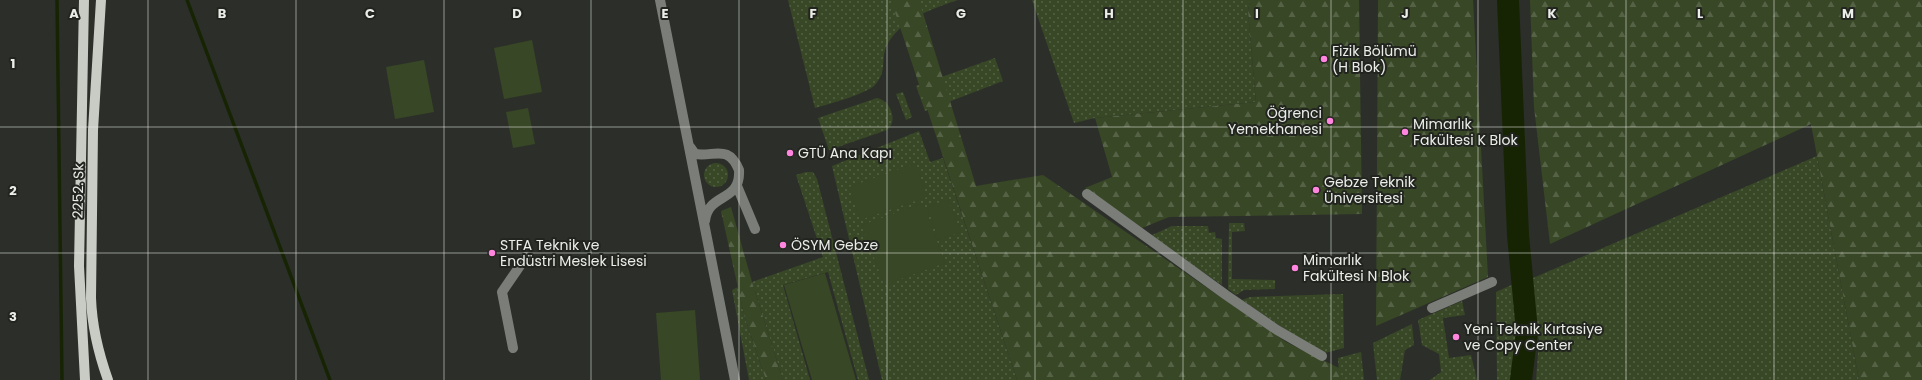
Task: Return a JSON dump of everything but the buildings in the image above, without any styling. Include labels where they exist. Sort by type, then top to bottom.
[{"type":"main road","name":"2252. Sk","points":[[84,0],[79,266],[85,380]]},
{"type":"main road","name":"2252. Sk","points":[[101,0],[93,130],[91,298],[92,323],[95,343],[108,380]]},
{"type":"street","points":[[660,0],[735,380]]},
{"type":"street","points":[[689,145],[695,154],[700,155],[716,152],[731,157],[739,170],[737,186],[756,229]]},
{"type":"street","points":[[706,237],[706,214],[708,208],[714,202],[728,196],[737,186]]},
{"type":"street","points":[[1087,194],[1226,295],[1277,330],[1322,356]]},
{"type":"street","points":[[513,348],[502,292],[526,257]]},
{"type":"street","points":[[1432,308],[1492,282]]},
{"type":"green space","points":[[788,0],[958,0],[918,16],[893,36],[885,50],[883,69],[879,80],[875,85],[864,92],[815,108]]},
{"type":"green space","points":[[891,0],[919,0],[976,186],[1043,175],[1286,342],[1339,368],[1339,380],[1017,380]]},
{"type":"green space","points":[[1032,0],[1250,0],[1248,11],[1256,102],[1095,118],[1074,123]]},
{"type":"green space","points":[[1250,0],[1359,0],[1362,214],[1169,217],[1142,228],[1085,188],[1112,177],[1095,118],[1256,102],[1248,11]]},
{"type":"green space","points":[[1378,0],[1473,0],[1488,277],[1376,326]]},
{"type":"green space","points":[[1530,0],[1922,0],[1922,380],[1859,380],[1811,124],[1550,244],[1534,107]]},
{"type":"green space","points":[[532,40],[542,92],[504,99],[494,48]]},
{"type":"green space","points":[[995,58],[1003,81],[925,111],[916,86]]},
{"type":"green space","points":[[424,60],[434,112],[395,119],[386,67]]},
{"type":"green space","points":[[903,92],[912,117],[906,120],[896,94]]},
{"type":"green space","points":[[877,98],[886,103],[891,111],[893,116],[891,126],[887,130],[829,150],[818,118]]},
{"type":"green space","points":[[528,108],[535,144],[513,148],[506,112]]},
{"type":"green space","points":[[919,131],[930,162],[943,158],[1017,380],[882,380],[832,166]]},
{"type":"green space","points":[[1817,156],[1859,380],[1536,380],[1539,339],[1526,281]]},
{"type":"green space","points":[[716,163],[724,167],[728,175],[724,183],[716,187],[708,183],[704,175],[708,167]]},
{"type":"green space","points":[[916,163],[927,197],[860,220],[849,187]]},
{"type":"green space","points":[[806,172],[813,172],[817,179],[869,380],[858,380],[828,272],[783,285],[810,380],[783,380],[752,282],[823,257],[796,175]]},
{"type":"green space","points":[[948,199],[961,232],[939,240],[927,207]]},
{"type":"green space","points":[[923,203],[945,263],[884,285],[862,225]]},
{"type":"green space","points":[[731,207],[752,282],[783,380],[766,380],[744,315],[721,211]]},
{"type":"green space","points":[[1229,223],[1244,223],[1245,231],[1232,232],[1232,279],[1275,280],[1275,289],[1244,290],[1236,295],[1228,289]]},
{"type":"green space","points":[[1172,226],[1208,226],[1209,233],[1215,232],[1216,238],[1222,239],[1222,285],[1150,236]]},
{"type":"green space","points":[[825,273],[856,380],[812,380],[784,285]]},
{"type":"green space","points":[[1518,282],[1524,341],[1520,380],[1497,380],[1496,292]]},
{"type":"green space","points":[[738,287],[744,315],[766,380],[749,380],[732,290]]},
{"type":"green space","points":[[1343,294],[1344,348],[1321,354],[1242,300],[1250,297]]},
{"type":"green space","points":[[1462,301],[1465,315],[1443,318],[1449,358],[1471,355],[1477,380],[1430,380],[1441,372],[1439,354],[1422,345],[1418,320]]},
{"type":"green space","points":[[695,310],[700,380],[661,380],[656,313]]},
{"type":"green space","points":[[1412,324],[1414,345],[1405,350],[1400,380],[1377,380],[1373,343]]},
{"type":"green space","points":[[1361,352],[1364,380],[1339,380],[1338,358]]},
{"type":"waterway","points":[[57,0],[62,380]]},
{"type":"waterway","points":[[187,0],[330,380]]},
{"type":"waterway","points":[[1508,0],[1518,235],[1527,331],[1521,380]]},
{"type":"place","name":"Fizik Bölümü (H Blok)","points":[[1324,59]]},
{"type":"place","name":"Öğrenci Yemekhanesi","points":[[1330,121]]},
{"type":"place","name":"Mimarlık Fakültesi K Blok","points":[[1405,132]]},
{"type":"place","name":"GTÜ Ana Kapı","points":[[790,153]]},
{"type":"place","name":"Gebze Teknik Üniversitesi","points":[[1316,190]]},
{"type":"place","name":"ÖSYM Gebze","points":[[783,245]]},
{"type":"place","name":"STFA Teknik ve Endüstri Meslek Lisesi","points":[[492,253]]},
{"type":"place","name":"Mimarlık Fakültesi N Blok","points":[[1295,268]]},
{"type":"place","name":"Yeni Teknik Kırtasiye ve Copy Center","points":[[1456,337]]}]
